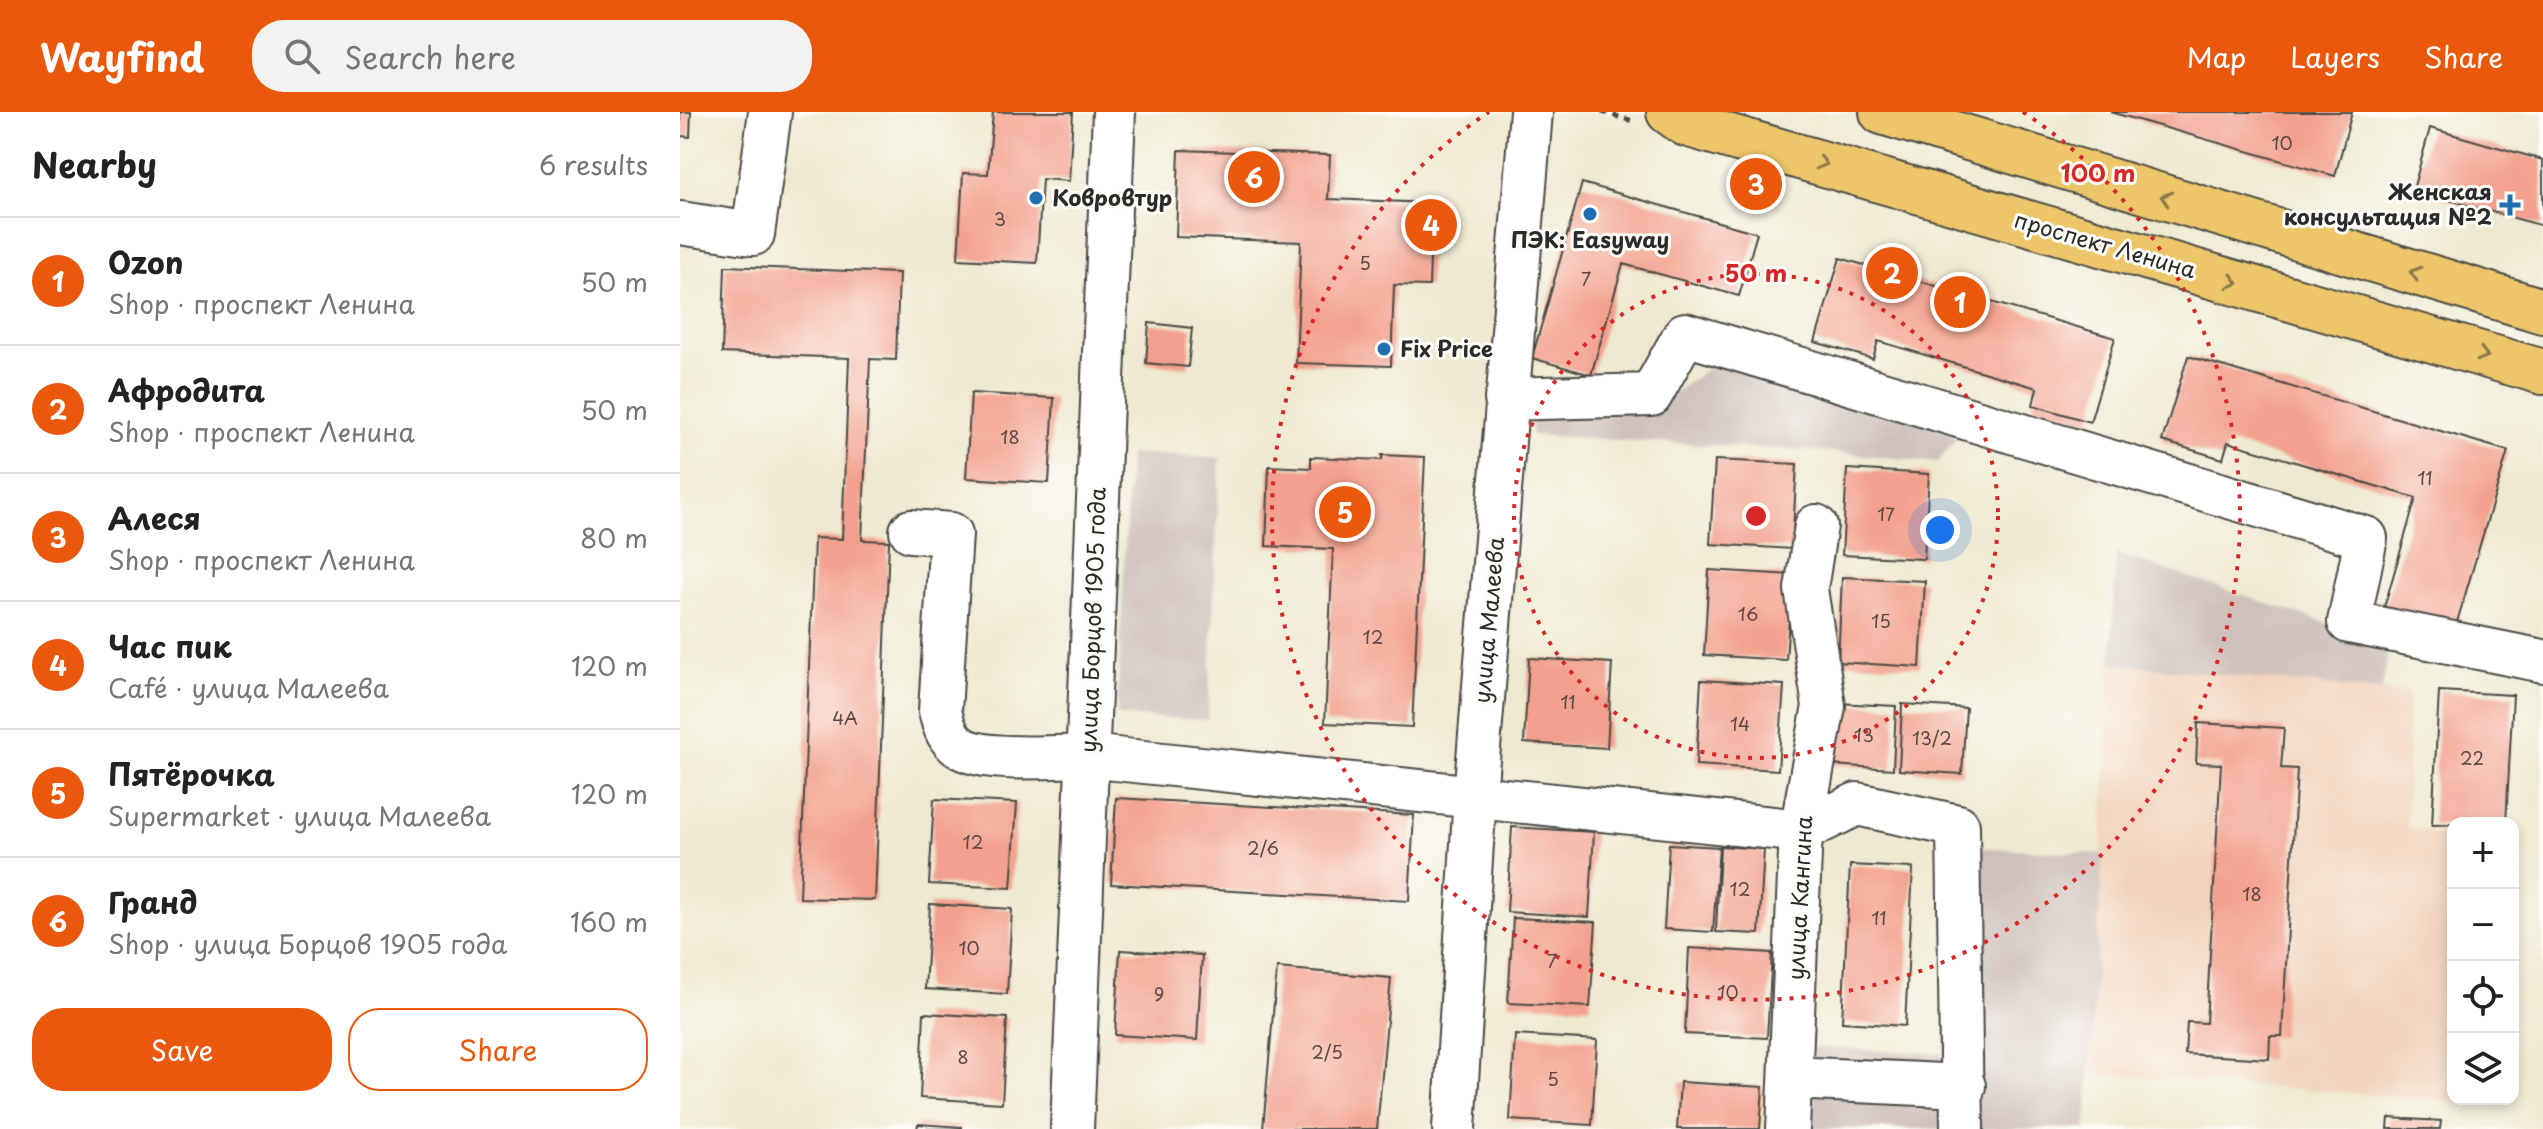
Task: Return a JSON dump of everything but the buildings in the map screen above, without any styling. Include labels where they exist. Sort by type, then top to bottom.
[{"type":"main road","name":"проспект Ленина","points":[[1669,112],[1686,124],[2543,372]]},
{"type":"main road","points":[[1882,112],[2543,311]]},
{"type":"street","points":[[680,223],[753,234],[770,112]]},
{"type":"street","name":"улица Борцов 1905 года","points":[[1072,1129],[1114,112]]},
{"type":"street","name":"улица Малеева","points":[[1454,1129],[1475,796],[1531,112]]},
{"type":"street","points":[[1506,399],[1651,395],[1685,334],[2366,538],[2349,622],[2543,661]]},
{"type":"street","name":"улица Кангина","points":[[1788,1129],[1801,831],[1824,706],[1806,589],[1816,526]]},
{"type":"street","points":[[911,531],[951,534],[940,711],[945,729],[958,746],[981,755],[1087,756],[1801,831],[1857,804],[1958,826],[1964,1086],[1962,1129]]},
{"type":"street","points":[[1791,1078],[1964,1086]]},
{"type":"shaded area","points":[[1722,358],[1965,427],[1938,462],[1834,452],[1531,435],[1534,405],[1662,402]]},
{"type":"shaded area","points":[[1129,454],[1220,458],[1208,720],[1117,716]]},
{"type":"shaded area","points":[[2116,553],[2389,644],[2382,691],[2111,663]]},
{"type":"shaded area","points":[[2111,663],[2409,692],[2407,827],[2447,834],[2447,1101],[2090,1073]]},
{"type":"shaded area","points":[[1956,846],[2103,854],[2086,1129],[1807,1129],[1812,1047],[1944,1054]]},
{"type":"place","name":"Гранд","points":[[1254,177]]},
{"type":"place","name":"Алеся","points":[[1756,184]]},
{"type":"place","name":"Ковровтур","points":[[1036,198]]},
{"type":"place","name":"Женская консультация №2","points":[[2510,205]]},
{"type":"place","name":"ПЭК: Easyway","points":[[1590,214]]},
{"type":"place","name":"Час пик","points":[[1431,225]]},
{"type":"place","name":"Афродита","points":[[1892,273]]},
{"type":"place","name":"Ozon","points":[[1960,302]]},
{"type":"place","name":"Fix Price","points":[[1384,349]]},
{"type":"place","name":"Пятёрочка","points":[[1345,512]]}]
